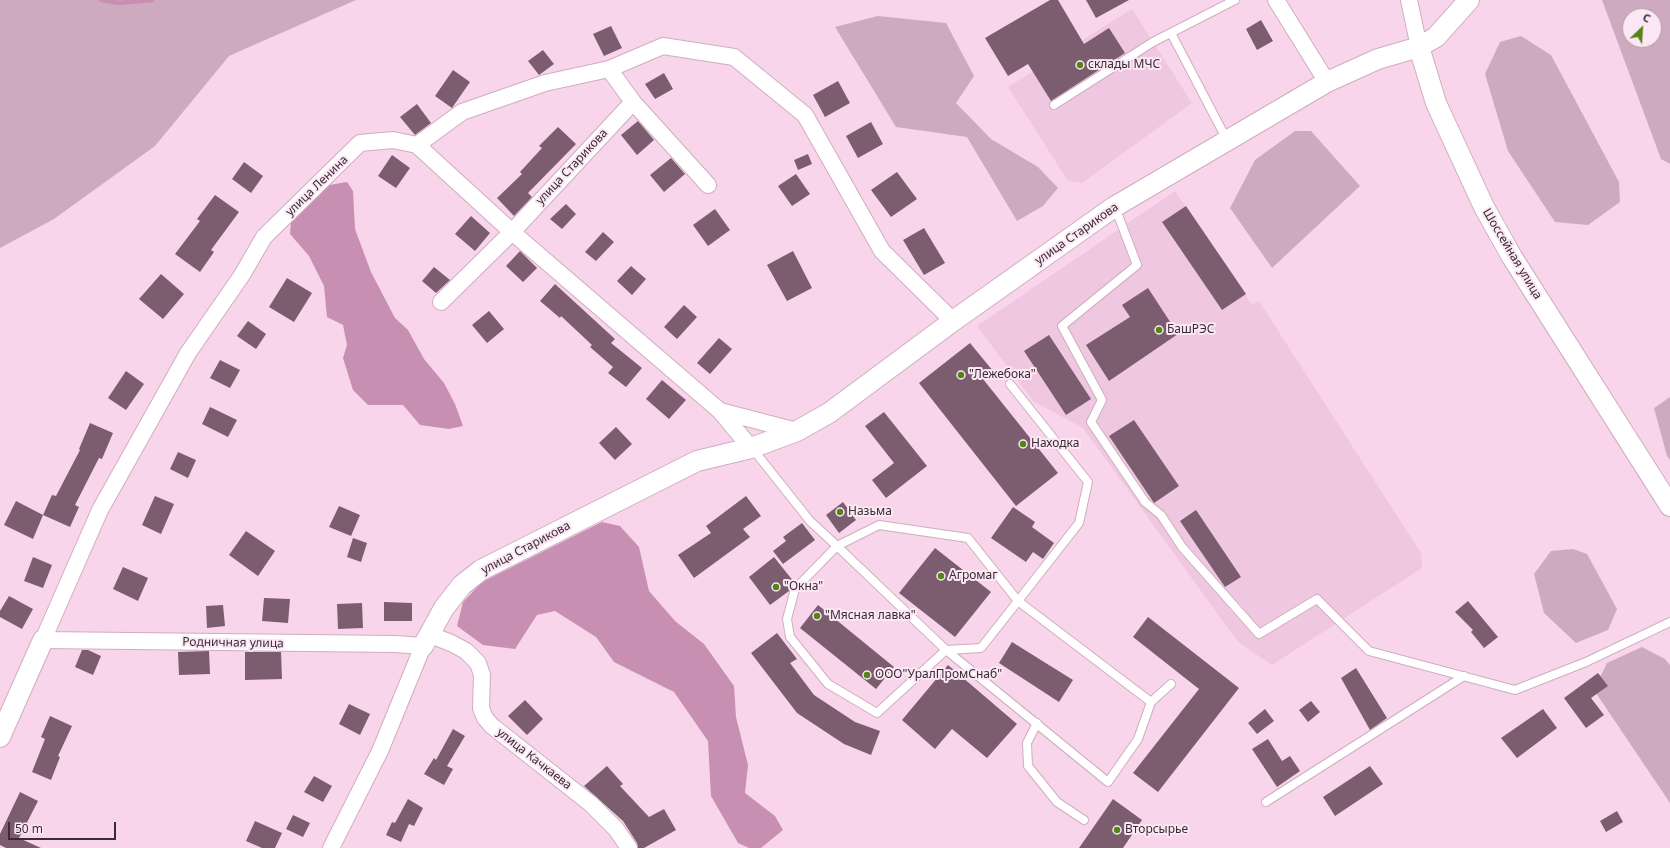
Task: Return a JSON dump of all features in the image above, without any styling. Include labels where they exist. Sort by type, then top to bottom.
[{"type":"street","points":[[1276,0],[1327,82]]},
{"type":"street","points":[[1410,0],[1418,47],[1436,37],[1469,0]]},
{"type":"street","points":[[752,448],[720,411],[512,232],[417,145],[462,112],[545,83],[609,68],[663,46],[734,58],[805,115],[882,251],[953,321]]},
{"type":"street","name":"улица Старикова","points":[[331,848],[380,751],[426,640],[444,608],[462,585],[481,570],[696,461],[752,448],[797,431],[829,413],[953,321],[1114,206],[1327,82],[1378,59],[1418,47]]},
{"type":"street","name":"Шоссейная улица","points":[[1418,47],[1436,104],[1484,207],[1512,257],[1670,506]]},
{"type":"street","points":[[609,68],[633,102],[708,186]]},
{"type":"street","name":"улица Старикова","points":[[441,302],[512,232],[633,102]]},
{"type":"street","name":"улица Ленина","points":[[43,640],[100,510],[188,354],[242,275],[264,238],[360,144],[393,140],[417,145]]},
{"type":"street","points":[[720,411],[797,431]]},
{"type":"street","points":[[0,736],[43,640]]},
{"type":"street","name":"Родничная улица","points":[[43,640],[426,640]]},
{"type":"street","name":"улица Качкаева","points":[[426,640],[451,643],[466,651],[478,664],[482,675],[481,708],[485,718],[492,726],[591,804],[616,829],[629,848]]},
{"type":"lane","points":[[1054,105],[1153,42],[1235,0]]},
{"type":"lane","points":[[1171,33],[1227,140]]},
{"type":"lane","points":[[1114,206],[1137,265],[1062,326],[1102,400],[1091,422],[1145,502],[1160,515],[1182,547],[1259,634],[1317,598],[1369,651],[1515,690],[1586,662],[1670,622]]},
{"type":"lane","points":[[1010,384],[1088,482],[1079,524],[1018,601],[980,648],[946,650],[877,713],[828,684],[790,637],[786,619],[794,589],[837,546],[879,525],[968,538],[1018,601],[1151,702]]},
{"type":"lane","points":[[752,448],[810,521],[946,650],[1108,782],[1138,739],[1151,702],[1171,684]]},
{"type":"lane","points":[[1266,802],[1464,676]]},
{"type":"lane","points":[[1037,723],[1027,743],[1028,766],[1057,802],[1084,820]]},
{"type":"shaded area","points":[[0,0],[356,0],[229,56],[155,146],[54,219],[0,248]]},
{"type":"shaded area","points":[[1602,0],[1670,0],[1670,164],[1661,159]]},
{"type":"shaded area","points":[[1132,9],[1192,103],[1082,183],[1068,181],[1008,87]]},
{"type":"shaded area","points":[[878,16],[946,23],[974,76],[956,103],[991,139],[1038,167],[1058,188],[1043,206],[1017,221],[967,137],[896,127],[835,27]]},
{"type":"shaded area","points":[[1521,36],[1551,55],[1619,182],[1620,202],[1588,225],[1555,222],[1508,151],[1485,74],[1500,42]]},
{"type":"shaded area","points":[[1295,131],[1311,131],[1360,186],[1272,268],[1230,208],[1255,160]]},
{"type":"shaded area","points":[[347,182],[353,191],[355,229],[371,272],[395,318],[408,330],[424,359],[444,383],[455,404],[463,426],[449,429],[420,425],[403,405],[368,405],[353,390],[343,358],[347,345],[343,325],[327,317],[324,286],[309,256],[290,234],[291,220],[329,185]]},
{"type":"shaded area","points":[[1175,191],[1252,305],[1259,301],[1421,553],[1422,568],[1272,665],[1238,642],[1083,428],[1033,401],[977,326]]},
{"type":"shaded area","points":[[1670,397],[1670,460],[1667,456],[1654,408]]},
{"type":"shaded area","points":[[602,522],[620,526],[639,547],[649,591],[675,621],[704,644],[734,686],[736,717],[748,765],[745,793],[775,816],[783,830],[761,848],[749,848],[738,843],[711,796],[708,741],[674,692],[614,662],[596,637],[555,611],[537,615],[515,649],[483,645],[457,626],[463,602],[482,582]]},
{"type":"shaded area","points":[[1573,549],[1587,554],[1617,609],[1608,630],[1576,643],[1544,613],[1534,574],[1551,551]]},
{"type":"shaded area","points":[[1642,647],[1665,659],[1670,665],[1670,803],[1594,690],[1607,663]]},
{"type":"building","points":[[1050,0],[1058,0],[1084,44],[1109,28],[1125,53],[1051,101],[1028,64],[1008,76],[985,38]]},
{"type":"building","points":[[1086,0],[1129,0],[1096,18]]},
{"type":"building","points":[[1261,20],[1273,41],[1257,50],[1246,29]]},
{"type":"building","points":[[611,26],[622,48],[604,56],[593,34]]},
{"type":"building","points":[[543,50],[554,64],[539,75],[528,61]]},
{"type":"building","points":[[453,70],[470,82],[452,108],[435,96]]},
{"type":"building","points":[[664,73],[673,89],[655,99],[645,84]]},
{"type":"building","points":[[838,81],[850,103],[825,117],[813,95]]},
{"type":"building","points":[[417,104],[431,123],[415,135],[400,117]]},
{"type":"building","points":[[638,121],[654,140],[637,155],[621,135]]},
{"type":"building","points":[[871,122],[883,144],[858,158],[846,136]]},
{"type":"building","points":[[558,127],[576,144],[528,193],[532,197],[514,216],[497,198],[522,174],[520,172],[542,148],[539,146]]},
{"type":"building","points":[[808,154],[812,164],[798,170],[794,160]]},
{"type":"building","points":[[392,155],[410,168],[396,188],[378,176]]},
{"type":"building","points":[[671,158],[685,174],[664,192],[650,175]]},
{"type":"building","points":[[244,162],[263,176],[251,193],[232,179]]},
{"type":"building","points":[[897,172],[917,199],[891,217],[871,190]]},
{"type":"building","points":[[796,174],[810,194],[792,206],[778,186]]},
{"type":"building","points":[[215,195],[239,212],[211,250],[214,252],[200,272],[175,254],[200,221],[197,219]]},
{"type":"building","points":[[566,204],[576,214],[562,229],[550,219]]},
{"type":"building","points":[[1186,206],[1246,294],[1222,310],[1162,222]]},
{"type":"building","points":[[715,209],[730,230],[708,246],[693,225]]},
{"type":"building","points":[[471,216],[490,233],[475,251],[455,234]]},
{"type":"building","points":[[924,228],[945,263],[924,275],[903,240]]},
{"type":"building","points":[[603,232],[614,242],[596,261],[585,252]]},
{"type":"building","points":[[520,251],[537,268],[523,282],[506,266]]},
{"type":"building","points":[[793,251],[812,288],[787,301],[767,265]]},
{"type":"building","points":[[631,266],[646,279],[632,295],[617,281]]},
{"type":"building","points":[[434,267],[450,280],[436,293],[422,281]]},
{"type":"building","points":[[161,274],[184,294],[163,319],[139,299]]},
{"type":"building","points":[[287,278],[312,293],[294,322],[269,307]]},
{"type":"building","points":[[555,284],[615,339],[611,343],[642,368],[626,387],[608,373],[613,367],[590,347],[592,345],[561,316],[560,318],[540,301]]},
{"type":"building","points":[[1148,288],[1178,334],[1109,381],[1086,345],[1130,317],[1122,305]]},
{"type":"building","points":[[684,305],[697,317],[677,339],[664,327]]},
{"type":"building","points":[[489,311],[504,329],[487,343],[472,325]]},
{"type":"building","points":[[248,321],[266,334],[256,349],[237,336]]},
{"type":"building","points":[[1049,335],[1091,399],[1066,415],[1024,351]]},
{"type":"building","points":[[719,338],[732,349],[710,374],[697,363]]},
{"type":"building","points":[[970,343],[993,371],[983,379],[1058,473],[1016,506],[919,383]]},
{"type":"building","points":[[220,360],[240,370],[230,388],[210,378]]},
{"type":"building","points":[[126,371],[144,384],[126,410],[108,398]]},
{"type":"building","points":[[662,380],[686,400],[669,419],[646,399]]},
{"type":"building","points":[[210,407],[237,420],[228,437],[202,424]]},
{"type":"building","points":[[884,412],[927,466],[886,498],[872,480],[894,463],[865,426]]},
{"type":"building","points":[[1134,420],[1179,486],[1154,503],[1109,436]]},
{"type":"building","points":[[90,423],[113,433],[102,459],[99,458],[75,505],[79,507],[70,527],[43,515],[52,495],[56,496],[80,450],[79,449]]},
{"type":"building","points":[[616,427],[632,444],[615,460],[599,443]]},
{"type":"building","points":[[178,452],[196,460],[188,478],[170,469]]},
{"type":"building","points":[[155,496],[174,504],[161,534],[142,525]]},
{"type":"building","points":[[746,496],[761,516],[743,529],[750,537],[694,578],[678,555],[711,533],[706,526]]},
{"type":"building","points":[[16,501],[43,515],[33,539],[4,525]]},
{"type":"building","points":[[843,502],[856,520],[839,533],[826,515]]},
{"type":"building","points":[[339,506],[360,515],[351,536],[329,527]]},
{"type":"building","points":[[1013,507],[1035,522],[1032,527],[1054,543],[1043,559],[1033,552],[1026,562],[991,538]]},
{"type":"building","points":[[1196,510],[1241,577],[1225,587],[1180,521]]},
{"type":"building","points":[[802,523],[815,540],[783,564],[773,551],[786,541],[783,537]]},
{"type":"building","points":[[246,531],[275,551],[258,576],[229,555]]},
{"type":"building","points":[[353,538],[367,543],[361,562],[347,557]]},
{"type":"building","points":[[935,548],[991,592],[955,637],[899,593]]},
{"type":"building","points":[[33,557],[52,565],[43,588],[24,581]]},
{"type":"building","points":[[774,557],[794,582],[789,591],[770,605],[749,577]]},
{"type":"building","points":[[123,567],[148,578],[138,601],[113,589]]},
{"type":"building","points":[[9,596],[33,609],[22,629],[0,617],[0,611]]},
{"type":"building","points":[[264,598],[290,599],[288,623],[262,621]]},
{"type":"building","points":[[1468,601],[1498,637],[1484,648],[1471,632],[1473,630],[1455,612]]},
{"type":"building","points":[[384,602],[412,603],[412,621],[384,621]]},
{"type":"building","points":[[362,603],[363,628],[338,629],[337,604]]},
{"type":"building","points":[[223,605],[225,626],[207,628],[206,606]]},
{"type":"building","points":[[818,605],[894,667],[876,689],[800,628]]},
{"type":"building","points":[[1148,617],[1239,688],[1158,792],[1133,773],[1199,689],[1133,637]]},
{"type":"building","points":[[777,633],[797,659],[790,663],[814,695],[855,722],[880,731],[871,755],[844,744],[797,713],[751,653]]},
{"type":"building","points":[[1012,642],[1073,680],[1059,702],[999,663]]},
{"type":"building","points":[[82,650],[88,650],[101,656],[93,675],[75,667]]},
{"type":"building","points":[[209,651],[210,674],[179,675],[178,652]]},
{"type":"building","points":[[245,652],[281,652],[282,679],[245,680]]},
{"type":"building","points":[[948,665],[1017,724],[987,758],[952,729],[935,749],[902,720]]},
{"type":"building","points":[[1356,668],[1387,718],[1370,730],[1341,678]]},
{"type":"building","points":[[1598,673],[1608,686],[1591,698],[1604,715],[1586,728],[1564,698]]},
{"type":"building","points":[[525,700],[543,719],[527,735],[508,716]]},
{"type":"building","points":[[1311,701],[1320,712],[1308,722],[1299,710]]},
{"type":"building","points":[[349,704],[370,714],[360,735],[339,724]]},
{"type":"building","points":[[1265,709],[1274,721],[1257,734],[1248,723]]},
{"type":"building","points":[[1543,709],[1557,728],[1517,758],[1501,738]]},
{"type":"building","points":[[50,716],[72,726],[58,756],[60,757],[51,780],[32,772],[45,739],[41,737]]},
{"type":"building","points":[[453,729],[465,736],[447,766],[453,769],[444,785],[424,774],[434,758],[436,760]]},
{"type":"building","points":[[1268,739],[1282,761],[1290,756],[1300,771],[1277,787],[1252,749]]},
{"type":"building","points":[[607,766],[623,784],[620,786],[649,817],[664,809],[676,830],[644,848],[638,848],[637,843],[623,821],[584,786]]},
{"type":"building","points":[[1370,766],[1383,784],[1335,816],[1323,797]]},
{"type":"building","points":[[314,776],[332,786],[323,802],[304,792]]},
{"type":"building","points":[[20,792],[38,801],[19,838],[41,848],[6,848],[0,845],[0,834]]},
{"type":"building","points":[[408,799],[423,808],[414,826],[409,824],[401,842],[386,835],[392,822],[395,823]]},
{"type":"building","points":[[1113,799],[1142,820],[1123,848],[1079,848]]},
{"type":"building","points":[[1617,811],[1623,822],[1606,832],[1600,821]]},
{"type":"building","points":[[293,815],[310,823],[303,837],[286,829]]},
{"type":"building","points":[[255,821],[282,833],[275,848],[262,848],[246,841]]},
{"type":"waterway","points":[[101,0],[119,3],[152,0]]},
{"type":"place","name":"склады МЧС","points":[[1080,65]]},
{"type":"place","name":"БашРЭС","points":[[1159,330]]},
{"type":"place","name":"\"Лежебока\"","points":[[961,375]]},
{"type":"place","name":"Находка","points":[[1023,444]]},
{"type":"place","name":"Назьма","points":[[840,512]]},
{"type":"place","name":"Агромаг","points":[[941,576]]},
{"type":"place","name":"\"Окна\"","points":[[776,587]]},
{"type":"place","name":"\"Мясная лавка\"","points":[[817,616]]},
{"type":"place","name":"ООО\"УралПромСнаб\"","points":[[867,675]]},
{"type":"place","name":"Вторсырье","points":[[1117,830]]}]
